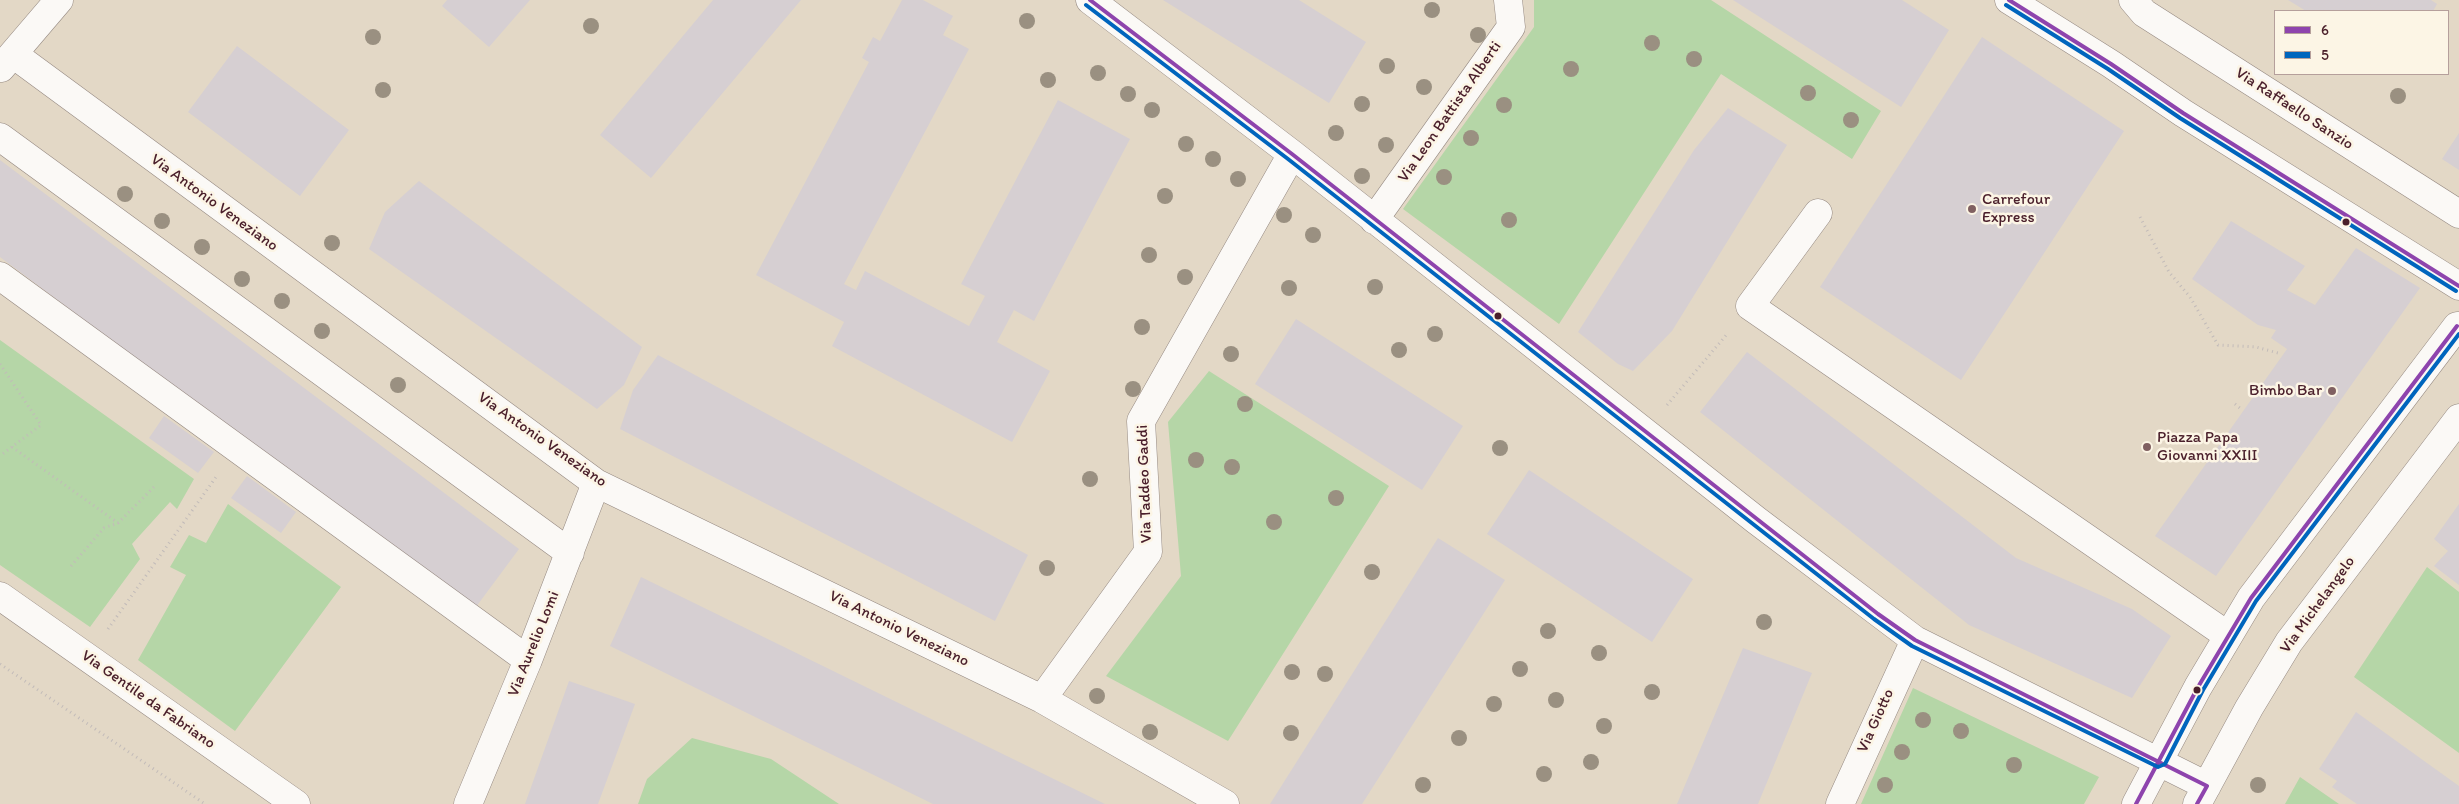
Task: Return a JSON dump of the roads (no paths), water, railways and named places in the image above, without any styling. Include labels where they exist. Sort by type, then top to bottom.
[{"type":"street","points":[[6,62],[59,0]]},
{"type":"street","points":[[1090,0],[1292,154],[1644,432],[1914,640],[2160,761],[2202,795]]},
{"type":"street","name":"Via Leon Battista Alberti","points":[[1374,220],[1511,27],[1508,0]]},
{"type":"street","points":[[2010,0],[2111,64],[2183,113],[2459,286]]},
{"type":"street","name":"Via Raffaello Sanzio","points":[[2132,0],[2144,13],[2459,214]]},
{"type":"street","name":"Via Antonio Veneziano","points":[[6,62],[596,482],[1042,699],[1225,804]]},
{"type":"street","points":[[0,137],[570,553]]},
{"type":"street","name":"Via Taddeo Gaddi","points":[[1042,699],[1148,552],[1141,421],[1292,154]]},
{"type":"street","points":[[1818,213],[1750,306],[2227,635]]},
{"type":"street","points":[[0,276],[528,660]]},
{"type":"street","points":[[2136,804],[2227,635],[2251,598],[2458,328],[2456,313],[2459,296]]},
{"type":"street","name":"Via Michelangelo","points":[[2202,795],[2249,708],[2290,642],[2459,418]]},
{"type":"street","name":"Via Aurelio Lomi","points":[[468,804],[528,660],[596,482]]},
{"type":"street","name":"Via Gentile da Fabriano","points":[[0,596],[296,804]]},
{"type":"street","name":"Via Giotto","points":[[1840,804],[1914,640]]},
{"type":"place","name":"Carrefour Express","points":[[1972,209]]},
{"type":"place","name":"Bimbo Bar","points":[[2332,391]]},
{"type":"place","name":"Piazza Papa Giovanni XXIII","points":[[2147,447]]}]
